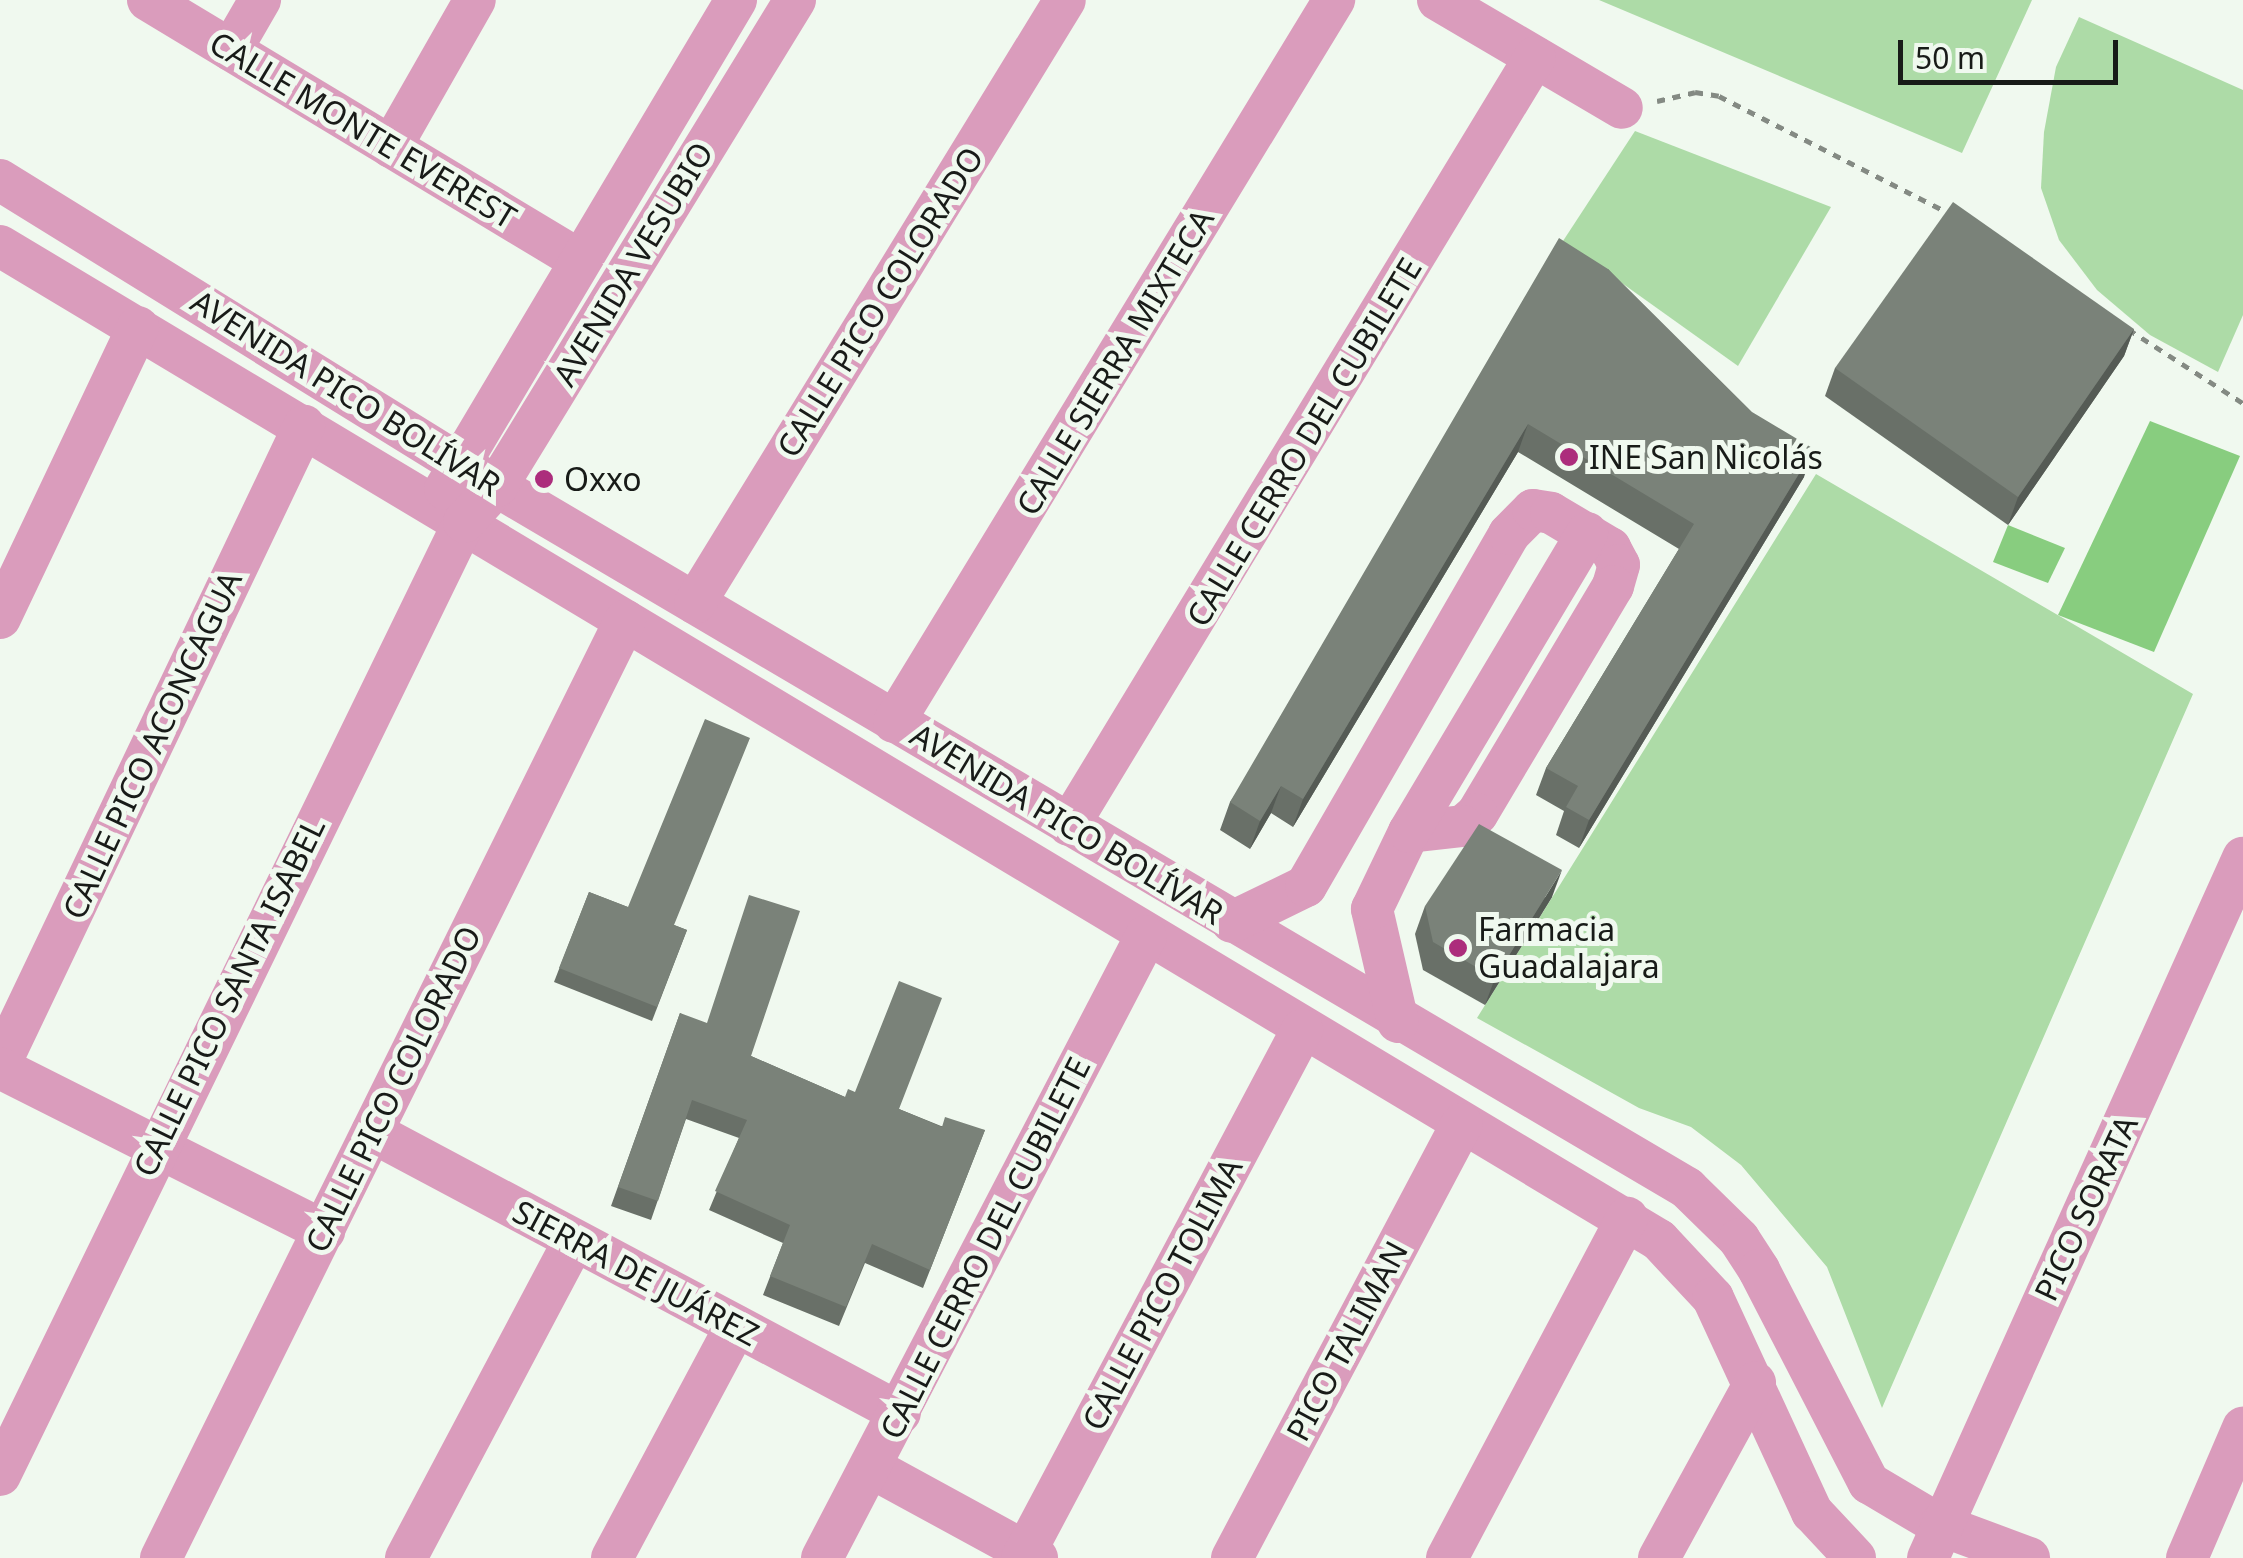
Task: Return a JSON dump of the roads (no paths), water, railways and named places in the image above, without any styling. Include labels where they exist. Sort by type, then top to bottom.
[{"type":"street","name":"CALLE MONTE EVEREST","points":[[148,0],[578,260]]},
{"type":"street","points":[[231,50],[260,0]]},
{"type":"street","points":[[390,147],[476,0]]},
{"type":"street","name":"AVENIDA VESUBIO","points":[[450,514],[460,464],[736,0]]},
{"type":"street","name":"AVENIDA VESUBIO","points":[[450,514],[498,486],[794,0]]},
{"type":"street","name":"CALLE PICO COLORADO","points":[[695,603],[1065,0]]},
{"type":"street","name":"CALLE SIERRA MIXTECA","points":[[894,722],[1334,0]]},
{"type":"street","points":[[1438,0],[1622,108]]},
{"type":"street","name":"CALLE CERRO DEL CUBILETE","points":[[1068,825],[1286,476],[1535,57]]},
{"type":"street","name":"AVENIDA PICO BOLÍVAR","points":[[0,180],[460,464],[1703,1202],[1759,1270],[1869,1483],[1934,1541],[2028,1558]]},
{"type":"street","name":"AVENIDA PICO BOLÍVAR","points":[[0,246],[1302,1030],[1627,1218],[1696,1274],[1755,1383],[1818,1522],[1855,1558]]},
{"type":"street","points":[[0,618],[138,327]]},
{"type":"street","name":"CALLE PICO ACONCAGUA","points":[[0,1066],[304,426]]},
{"type":"street","points":[[1232,922],[1306,886],[1524,515],[1542,510],[1587,533],[1610,548],[1619,565],[1598,613],[1477,814],[1463,826],[1410,832],[1372,909],[1398,1022]]},
{"type":"street","name":"CALLE PICO SANTA ISABEL","points":[[0,1474],[158,1146],[450,514]]},
{"type":"street","name":"CALLE PICO COLORADO","points":[[161,1558],[625,621]]},
{"type":"street","name":"PICO SORATA","points":[[1934,1541],[2243,858]]},
{"type":"street","points":[[1306,886],[1372,909]]},
{"type":"street","name":"CALLE CERRO DEL CUBILETE","points":[[822,1558],[1146,936]]},
{"type":"street","name":"CALLE PICO TOLIMA","points":[[1028,1556],[1302,1030]]},
{"type":"street","points":[[0,1066],[324,1230]]},
{"type":"street","name":"PICO TALIMAN","points":[[1232,1558],[1462,1124]]},
{"type":"street","name":"SIERRA DE JUÁREZ","points":[[372,1132],[900,1413]]},
{"type":"street","points":[[1446,1558],[1627,1218]]},
{"type":"street","points":[[406,1558],[574,1240]]},
{"type":"street","points":[[612,1558],[736,1326]]},
{"type":"street","points":[[1659,1558],[1755,1383]]},
{"type":"street","points":[[2187,1558],[2243,1428]]},
{"type":"street","points":[[872,1468],[1028,1556]]},
{"type":"place","name":"INE San Nicolás","points":[[1569,457]]},
{"type":"place","name":"Oxxo","points":[[544,479]]},
{"type":"place","name":"Farmacia Guadalajara","points":[[1458,948]]}]
